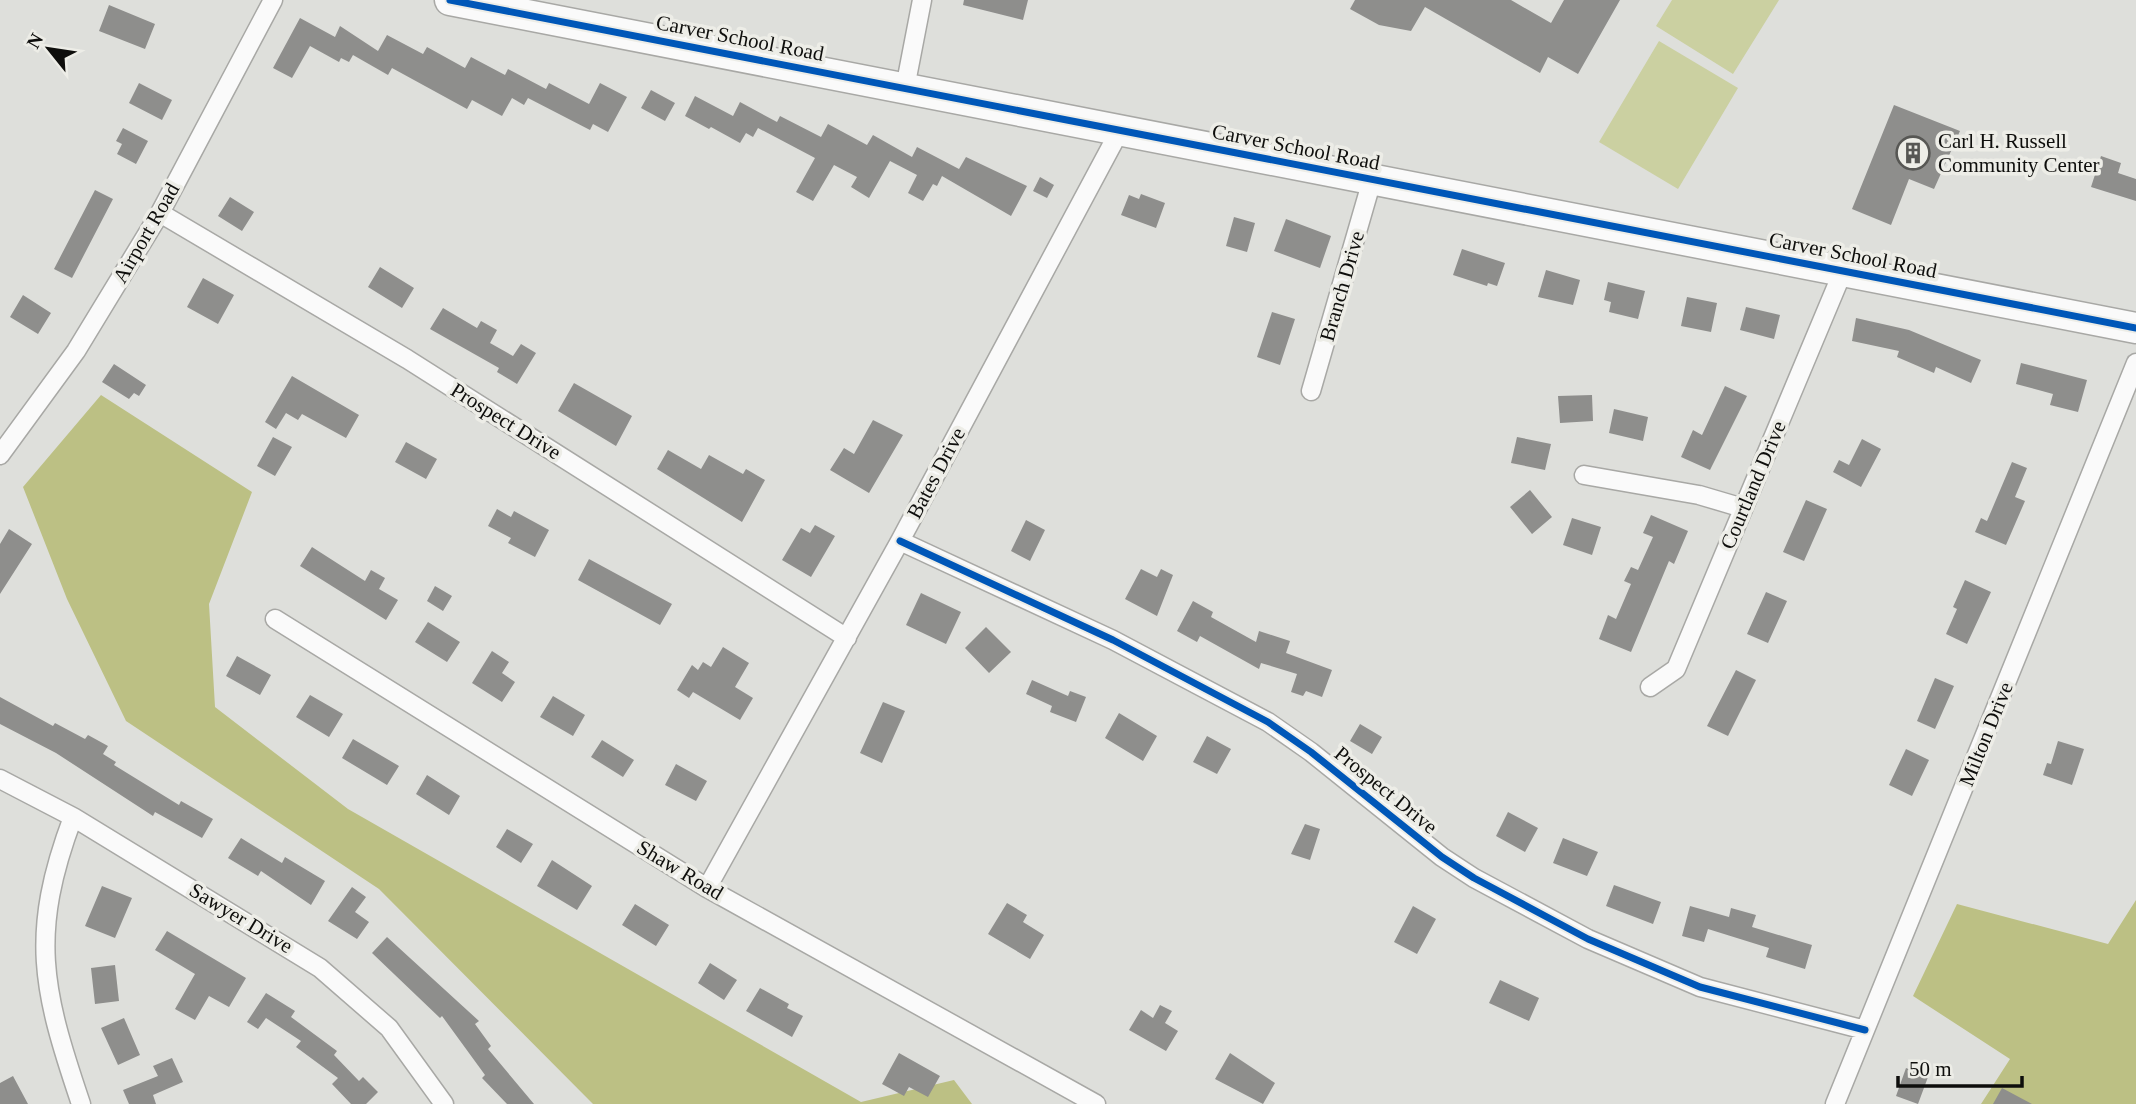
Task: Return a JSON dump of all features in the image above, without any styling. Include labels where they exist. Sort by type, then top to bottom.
[{"type":"main road","name":"Carver School Road","points":[[450,0],[2136,328]]},
{"type":"street","name":"Airport Road","points":[[0,455],[76,351],[160,213],[273,0]]},
{"type":"street","points":[[905,88],[922,0]]},
{"type":"street","name":"Bates Drive","points":[[707,888],[900,541],[1120,130]]},
{"type":"street","name":"Branch Drive","points":[[1311,391],[1372,180]]},
{"type":"street","name":"Prospect Drive","points":[[160,213],[407,359],[847,638]]},
{"type":"street","name":"Courtland Drive","points":[[1650,687],[1676,669],[1843,271]]},
{"type":"street","name":"Milton Drive","points":[[1835,1104],[2136,363]]},
{"type":"street","points":[[1584,475],[1699,495],[1743,509]]},
{"type":"street","name":"Prospect Drive","points":[[900,541],[1113,640],[1268,722],[1311,752],[1442,857],[1474,878],[1588,939],[1700,987],[1866,1030]]},
{"type":"street","name":"Shaw Road","points":[[275,620],[707,888],[1096,1104]]},
{"type":"street","name":"Sawyer Drive","points":[[0,779],[73,817],[320,968],[388,1028],[444,1104]]},
{"type":"street","points":[[73,817],[56,862],[44,929],[46,975],[52,1013],[81,1104]]},
{"type":"green space","points":[[1672,0],[1779,0],[1733,74],[1656,26]]},
{"type":"green space","points":[[1659,41],[1738,88],[1678,189],[1599,142]]},
{"type":"green space","points":[[101,395],[252,492],[209,604],[215,707],[348,809],[861,1102],[954,1080],[972,1104],[593,1104],[379,889],[126,721],[67,599],[23,487]]},
{"type":"green space","points":[[2136,900],[2136,1104],[1981,1104],[2010,1059],[1913,996],[1957,904],[2108,944]]},
{"type":"building","points":[[964,0],[1028,0],[1023,20],[963,5]]},
{"type":"building","points":[[1355,0],[1511,0],[1551,23],[1564,0],[1620,0],[1578,74],[1548,57],[1540,73],[1425,7],[1411,31],[1379,25],[1350,9]]},
{"type":"building","points":[[109,5],[155,24],[145,49],[99,31]]},
{"type":"building","points":[[300,18],[335,37],[340,26],[378,51],[387,35],[423,54],[427,47],[465,68],[471,57],[505,75],[508,69],[546,89],[549,83],[589,104],[600,83],[627,97],[608,132],[593,124],[590,130],[528,98],[524,105],[512,98],[502,116],[472,100],[467,109],[392,68],[388,75],[353,55],[349,62],[341,58],[339,62],[310,46],[292,78],[273,68]]},
{"type":"building","points":[[139,83],[172,100],[162,120],[129,103]]},
{"type":"building","points":[[651,90],[675,103],[665,121],[641,108]]},
{"type":"building","points":[[695,96],[733,116],[740,102],[777,122],[780,116],[821,137],[828,124],[867,145],[873,135],[912,157],[917,147],[959,169],[966,157],[1027,186],[1011,216],[942,176],[937,186],[933,184],[923,201],[908,193],[917,175],[890,161],[869,198],[851,187],[857,177],[834,165],[813,201],[796,192],[815,158],[758,128],[753,137],[746,133],[740,143],[711,127],[709,129],[685,116]]},
{"type":"building","name":"Carl H. Russell Community Center","points":[[1894,105],[1960,131],[1934,189],[1909,179],[1891,225],[1852,209]]},
{"type":"building","points":[[123,128],[148,141],[136,164],[117,154],[122,144],[116,141]]},
{"type":"building","points":[[2101,156],[2121,163],[2118,173],[2136,179],[2136,201],[2091,187]]},
{"type":"building","points":[[1040,177],[1054,185],[1047,198],[1033,191]]},
{"type":"building","points":[[95,190],[113,199],[72,278],[54,269]]},
{"type":"building","points":[[1141,194],[1165,203],[1156,228],[1121,215],[1129,195],[1139,199]]},
{"type":"building","points":[[230,197],[254,212],[242,231],[218,216]]},
{"type":"building","points":[[1234,217],[1255,223],[1247,252],[1226,246]]},
{"type":"building","points":[[1286,219],[1331,236],[1320,268],[1274,251]]},
{"type":"building","points":[[1462,249],[1505,263],[1497,286],[1488,283],[1487,286],[1453,275]]},
{"type":"building","points":[[380,267],[414,288],[402,308],[368,287]]},
{"type":"building","points":[[1546,270],[1580,280],[1573,305],[1538,297]]},
{"type":"building","points":[[203,278],[234,295],[218,324],[187,307]]},
{"type":"building","points":[[1608,282],[1645,291],[1638,319],[1609,312],[1611,302],[1604,300]]},
{"type":"building","points":[[23,295],[51,313],[38,334],[10,317]]},
{"type":"building","points":[[1687,297],[1717,303],[1711,332],[1681,326]]},
{"type":"building","points":[[1746,307],[1780,315],[1774,339],[1740,330]]},
{"type":"building","points":[[443,308],[477,328],[481,321],[497,330],[490,343],[513,356],[521,344],[536,353],[517,384],[497,372],[499,368],[430,329]]},
{"type":"building","points":[[1272,312],[1295,319],[1280,365],[1257,357]]},
{"type":"building","points":[[1856,318],[1909,330],[1981,360],[1971,383],[1936,367],[1934,373],[1897,357],[1899,351],[1852,341]]},
{"type":"building","points":[[2021,363],[2087,380],[2078,412],[2050,405],[2053,394],[2016,384]]},
{"type":"building","points":[[114,364],[146,385],[139,396],[134,393],[129,399],[102,382]]},
{"type":"building","points":[[292,376],[359,415],[346,438],[302,414],[298,420],[286,413],[276,429],[265,422]]},
{"type":"building","points":[[574,383],[632,416],[616,446],[558,411]]},
{"type":"building","points":[[1725,386],[1747,396],[1710,470],[1681,457],[1693,430],[1702,435]]},
{"type":"building","points":[[1592,395],[1593,421],[1560,423],[1558,396]]},
{"type":"building","points":[[1614,409],[1648,417],[1643,441],[1609,433]]},
{"type":"building","points":[[873,420],[903,435],[869,493],[830,470],[844,448],[854,454]]},
{"type":"building","points":[[273,437],[292,447],[275,476],[257,466]]},
{"type":"building","points":[[1517,437],[1551,444],[1545,470],[1511,463]]},
{"type":"building","points":[[1862,439],[1881,449],[1861,487],[1833,472],[1839,460],[1849,465]]},
{"type":"building","points":[[406,442],[437,459],[426,479],[395,462]]},
{"type":"building","points":[[668,450],[701,469],[709,455],[743,474],[746,469],[765,480],[742,522],[657,469]]},
{"type":"building","points":[[2012,462],[2027,468],[2015,497],[2025,501],[2006,545],[1975,532],[1981,518],[1987,521]]},
{"type":"building","points":[[1530,490],[1552,517],[1532,534],[1510,507]]},
{"type":"building","points":[[1806,500],[1827,509],[1804,561],[1783,552]]},
{"type":"building","points":[[497,509],[511,517],[514,511],[549,530],[535,557],[508,543],[511,538],[488,526]]},
{"type":"building","points":[[1651,515],[1688,531],[1674,564],[1669,561],[1631,652],[1599,639],[1608,615],[1616,619],[1631,584],[1624,581],[1631,567],[1638,570],[1653,537],[1643,533]]},
{"type":"building","points":[[1572,518],[1601,527],[1592,555],[1563,545]]},
{"type":"building","points":[[1026,520],[1045,530],[1030,561],[1011,551]]},
{"type":"building","points":[[815,525],[835,536],[811,577],[782,560],[801,528],[810,533]]},
{"type":"building","points":[[9,529],[32,544],[0,594],[0,544]]},
{"type":"building","points":[[312,547],[365,581],[371,570],[385,578],[379,589],[398,600],[386,620],[300,566]]},
{"type":"building","points":[[589,559],[672,604],[660,625],[578,580]]},
{"type":"building","points":[[1141,569],[1157,577],[1161,569],[1173,575],[1157,616],[1125,599]]},
{"type":"building","points":[[1965,580],[1991,592],[1967,644],[1946,634],[1957,609],[1953,607]]},
{"type":"building","points":[[435,586],[452,596],[443,611],[427,601]]},
{"type":"building","points":[[1766,592],[1787,601],[1768,643],[1747,634]]},
{"type":"building","points":[[921,593],[961,612],[946,644],[906,625]]},
{"type":"building","points":[[1193,601],[1213,612],[1211,617],[1256,642],[1259,631],[1290,641],[1286,653],[1332,670],[1322,697],[1306,691],[1303,696],[1291,692],[1297,674],[1261,663],[1259,669],[1200,636],[1197,642],[1177,631]]},
{"type":"building","points":[[428,622],[460,642],[447,662],[415,642]]},
{"type":"building","points":[[986,627],[1011,652],[989,673],[965,648]]},
{"type":"building","points":[[723,647],[749,663],[735,687],[753,698],[740,720],[693,692],[689,698],[677,690],[692,665],[698,670],[703,662],[711,667]]},
{"type":"building","points":[[492,651],[509,662],[502,673],[515,682],[502,702],[472,683]]},
{"type":"building","points":[[237,656],[271,675],[260,695],[226,676]]},
{"type":"building","points":[[1736,670],[1756,680],[1728,736],[1707,726]]},
{"type":"building","points":[[1935,678],[1954,686],[1935,729],[1917,721]]},
{"type":"building","points":[[1032,680],[1068,696],[1070,691],[1086,697],[1076,722],[1050,712],[1052,706],[1026,694]]},
{"type":"building","points":[[310,695],[343,714],[329,737],[296,717]]},
{"type":"building","points":[[553,696],[585,715],[573,736],[540,717]]},
{"type":"building","points":[[0,697],[53,726],[55,723],[85,739],[88,735],[108,746],[103,754],[116,762],[114,765],[179,805],[181,801],[213,819],[202,838],[155,812],[153,816],[56,753],[0,724]]},
{"type":"building","points":[[883,702],[905,711],[882,763],[860,753]]},
{"type":"building","points":[[1119,713],[1157,736],[1143,761],[1105,738]]},
{"type":"building","points":[[1360,724],[1382,737],[1372,754],[1350,741]]},
{"type":"building","points":[[1207,736],[1231,749],[1217,774],[1193,762]]},
{"type":"building","points":[[353,739],[399,766],[387,785],[342,758]]},
{"type":"building","points":[[602,740],[634,760],[623,777],[591,757]]},
{"type":"building","points":[[2058,741],[2084,749],[2072,785],[2043,775],[2047,763],[2051,764]]},
{"type":"building","points":[[1906,749],[1929,760],[1912,796],[1889,785]]},
{"type":"building","points":[[676,764],[707,781],[696,801],[665,785]]},
{"type":"building","points":[[427,775],[460,796],[449,815],[416,794]]},
{"type":"building","points":[[1508,812],[1538,828],[1525,852],[1496,836]]},
{"type":"building","points":[[1305,824],[1320,829],[1310,860],[1291,854]]},
{"type":"building","points":[[507,829],[533,844],[521,863],[496,847]]},
{"type":"building","points":[[241,838],[282,863],[285,857],[325,881],[311,905],[261,871],[258,876],[228,858]]},
{"type":"building","points":[[1563,838],[1598,852],[1587,876],[1553,863]]},
{"type":"building","points":[[552,860],[592,886],[577,910],[537,886]]},
{"type":"building","points":[[1614,885],[1661,902],[1653,924],[1606,906]]},
{"type":"building","points":[[102,886],[132,898],[115,938],[85,926]]},
{"type":"building","points":[[352,887],[366,897],[355,912],[369,922],[357,939],[328,921]]},
{"type":"building","points":[[1007,903],[1027,915],[1023,922],[1044,935],[1030,959],[988,934]]},
{"type":"building","points":[[635,904],[669,925],[656,946],[622,925]]},
{"type":"building","points":[[1413,906],[1436,919],[1417,954],[1394,942]]},
{"type":"building","points":[[1690,906],[1729,917],[1731,908],[1756,915],[1752,927],[1812,945],[1805,969],[1766,957],[1769,948],[1708,929],[1704,942],[1682,936]]},
{"type":"building","points":[[167,931],[246,978],[229,1007],[209,996],[195,1020],[175,1009],[195,974],[155,950]]},
{"type":"building","points":[[387,937],[479,1021],[475,1024],[491,1046],[488,1049],[534,1104],[507,1104],[482,1078],[485,1075],[442,1016],[440,1018],[372,953]]},
{"type":"building","points":[[710,963],[737,980],[724,1000],[698,983]]},
{"type":"building","points":[[115,965],[119,1001],[95,1004],[91,968]]},
{"type":"building","points":[[1500,980],[1539,998],[1529,1021],[1489,1003]]},
{"type":"building","points":[[760,988],[789,1004],[787,1008],[803,1016],[792,1037],[746,1011]]},
{"type":"building","points":[[266,993],[295,1011],[291,1017],[337,1051],[334,1055],[359,1081],[363,1077],[378,1092],[366,1104],[351,1104],[332,1084],[338,1078],[296,1047],[301,1041],[266,1018],[258,1029],[247,1022]]},
{"type":"building","points":[[1160,1005],[1172,1011],[1165,1023],[1178,1031],[1166,1051],[1129,1030],[1141,1010],[1153,1018]]},
{"type":"building","points":[[124,1018],[140,1055],[118,1065],[101,1028]]},
{"type":"building","points":[[899,1053],[940,1076],[928,1097],[909,1087],[904,1096],[882,1084]]},
{"type":"building","points":[[1230,1053],[1275,1083],[1263,1104],[1215,1079]]},
{"type":"building","points":[[172,1058],[183,1082],[153,1095],[156,1104],[129,1104],[123,1090],[158,1076],[153,1066]]},
{"type":"building","points":[[1906,1068],[1928,1077],[1918,1104],[1896,1096]]},
{"type":"building","points":[[13,1076],[28,1104],[0,1104],[0,1083]]},
{"type":"building","points":[[2002,1088],[2032,1104],[1993,1104]]},
{"type":"cycle path","points":[[450,0],[2136,328]]},
{"type":"cycle path","points":[[900,541],[1113,640],[1268,722],[1311,752],[1442,857],[1474,878],[1588,939],[1700,987],[1865,1030]]},
{"type":"place","name":"Carl H. Russell Community Center","points":[[1913,153]]}]
